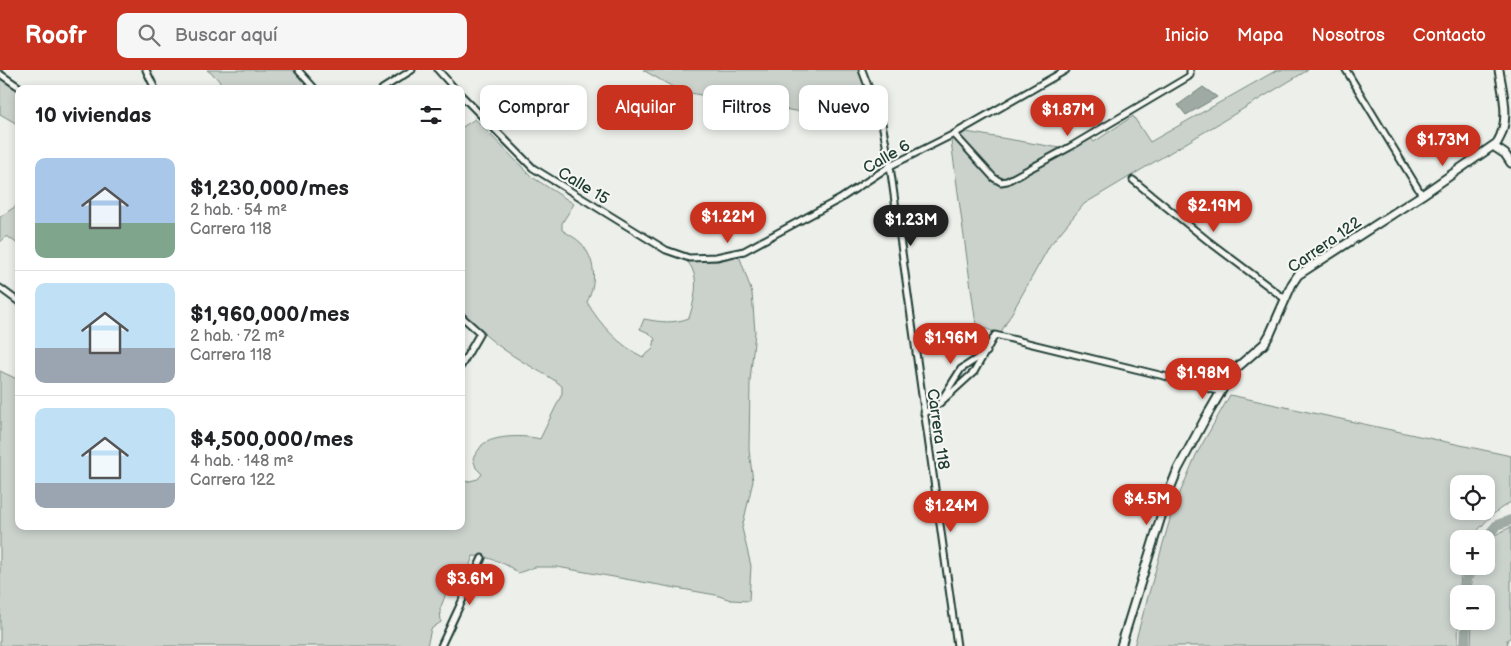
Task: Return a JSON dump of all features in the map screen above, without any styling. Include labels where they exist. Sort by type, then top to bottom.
[{"type":"street","points":[[146,70],[153,85]]},
{"type":"street","points":[[298,70],[311,85]]},
{"type":"street","points":[[388,85],[412,70]]},
{"type":"street","points":[[438,70],[451,85]]},
{"type":"street","name":"Carrera 118","points":[[862,70],[882,123],[890,166],[957,646]]},
{"type":"street","name":"Calle 6","points":[[716,257],[744,251],[768,239],[840,199],[890,166],[954,134],[1066,70]]},
{"type":"street","points":[[954,134],[994,178],[1001,182],[1007,181],[1070,147],[1188,77],[1190,70]]},
{"type":"street","points":[[1346,70],[1422,194]]},
{"type":"street","name":"Carrera 122","points":[[1121,646],[1168,494],[1188,449],[1233,371],[1264,344],[1298,275],[1493,146],[1504,130],[1507,116],[1498,70]]},
{"type":"street","points":[[0,74],[16,85]]},
{"type":"street","name":"Calle 15","points":[[465,99],[532,168],[666,250],[689,258],[716,257]]},
{"type":"street","points":[[1493,146],[1504,154],[1511,163]]},
{"type":"street","points":[[1134,180],[1207,240],[1285,299]]},
{"type":"street","points":[[0,288],[15,299]]},
{"type":"street","points":[[465,320],[480,333],[465,359]]},
{"type":"street","points":[[924,414],[940,403],[974,372],[995,335],[1172,378],[1221,392]]},
{"type":"street","points":[[940,403],[960,368],[987,352]]},
{"type":"street","points":[[441,646],[482,558]]},
{"type":"shaded area","points":[[207,70],[298,70],[311,85],[223,85]]},
{"type":"shaded area","points":[[643,70],[862,70],[868,85],[799,85],[799,112],[789,110],[789,85],[703,85],[703,96],[693,94],[693,85],[669,85]]},
{"type":"shaded area","points":[[1277,70],[1308,70],[1084,204],[1050,245],[1000,334],[976,325],[951,141],[966,132],[1066,149],[1088,135],[1094,142],[1133,116],[1150,142]]},
{"type":"shaded area","points":[[0,76],[15,87],[15,123],[0,114]]},
{"type":"shaded area","points":[[1203,87],[1217,97],[1186,115],[1178,105]]},
{"type":"shaded area","points":[[475,119],[480,124],[480,130],[486,130],[532,177],[574,204],[562,223],[562,230],[581,243],[590,257],[593,279],[587,302],[611,334],[626,347],[643,357],[653,349],[655,339],[649,333],[640,329],[644,319],[666,322],[689,318],[694,301],[695,276],[687,261],[719,261],[739,255],[752,293],[755,332],[750,381],[749,450],[753,481],[742,528],[751,566],[749,601],[731,600],[716,595],[557,567],[535,567],[518,573],[497,561],[473,556],[466,576],[454,583],[447,591],[440,609],[441,622],[431,629],[427,646],[0,646],[0,371],[15,378],[15,530],[465,530],[465,482],[478,479],[482,474],[476,468],[473,458],[482,445],[494,439],[526,437],[540,439],[562,394],[562,386],[494,342],[465,314],[465,125]]},
{"type":"shaded area","points":[[15,207],[15,242],[7,236],[0,242],[0,217]]},
{"type":"shaded area","points":[[1230,395],[1511,456],[1511,502],[1495,513],[1495,475],[1450,475],[1450,520],[1487,520],[1478,530],[1450,530],[1450,575],[1461,575],[1460,585],[1450,585],[1450,630],[1458,630],[1458,646],[1134,646],[1172,512],[1196,455]]},
{"type":"shaded area","points":[[1511,527],[1511,637],[1507,640],[1508,646],[1471,646],[1472,630],[1495,630],[1495,585],[1472,585],[1473,575],[1495,575],[1495,535]]},
{"type":"waterway","points":[[1493,530],[1497,525],[1511,520]]},
{"type":"waterway","points":[[1465,585],[1468,575]]},
{"type":"waterway","points":[[1465,646],[1466,630]]}]
